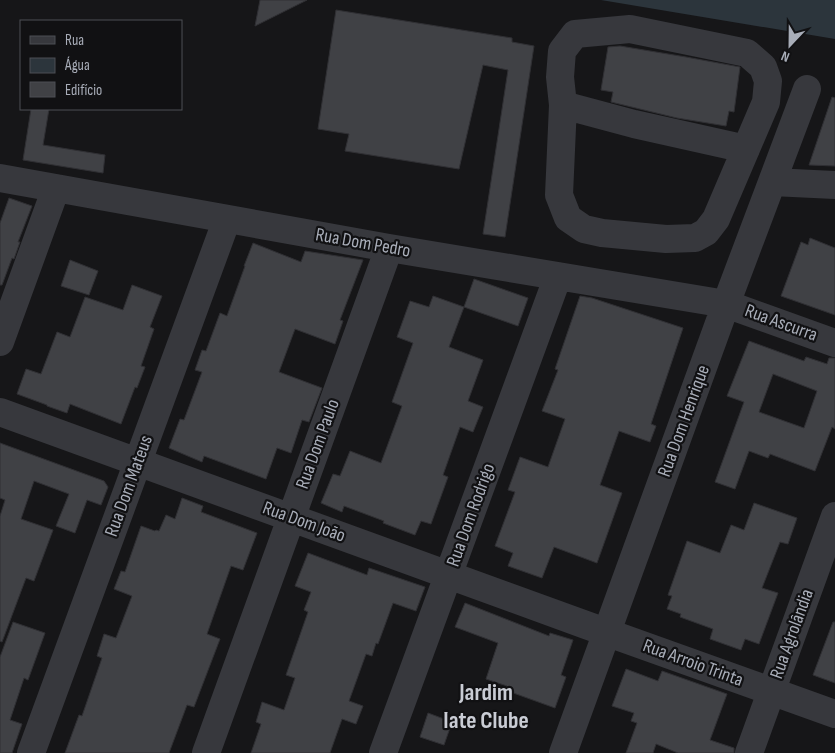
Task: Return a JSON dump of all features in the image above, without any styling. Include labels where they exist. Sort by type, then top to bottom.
[{"type":"street","points":[[630,29],[747,53],[763,67],[768,80],[766,102],[716,219],[706,232],[695,238],[675,239],[602,234],[584,229],[568,218],[559,195],[563,105],[560,77],[562,51],[575,34],[630,29]]},
{"type":"street","name":"Rua Dom Henrique","points":[[563,753],[802,101],[766,102]]},
{"type":"street","points":[[563,105],[634,124],[746,149]]},
{"type":"street","name":"Rua Dom Pedro","points":[[0,178],[389,248],[726,304]]},
{"type":"street","points":[[772,182],[835,185]]},
{"type":"street","points":[[0,342],[56,188]]},
{"type":"street","name":"Rua Dom Mateus","points":[[31,753],[227,219]]},
{"type":"street","name":"Rua Dom Paulo","points":[[206,753],[389,248]]},
{"type":"street","name":"Rua Dom Rodrigo","points":[[383,753],[558,276]]},
{"type":"street","name":"Rua Ascurra","points":[[726,304],[835,343]]},
{"type":"street","name":"Rua Dom João","points":[[0,412],[607,632]]},
{"type":"street","name":"Rua Agrolândia","points":[[748,753],[835,516]]},
{"type":"street","name":"Rua Arroio Trinta","points":[[607,632],[835,714]]},
{"type":"water","points":[[601,0],[835,0],[835,39]]},
{"type":"building","points":[[260,0],[307,0],[255,26]]},
{"type":"building","points":[[336,10],[512,38],[512,42],[534,46],[505,237],[483,234],[508,70],[483,65],[459,169],[345,151],[349,134],[318,129]]},
{"type":"building","points":[[620,46],[740,67],[734,112],[729,111],[726,126],[677,118],[611,102],[613,92],[601,90],[608,47]]},
{"type":"building","points":[[832,97],[835,98],[835,166],[809,165]]},
{"type":"building","points":[[31,110],[49,110],[43,145],[105,155],[103,173],[23,160]]},
{"type":"building","points":[[9,198],[32,206],[18,242],[20,242],[14,259],[12,258],[2,285],[0,285],[0,223]]},
{"type":"building","points":[[810,238],[835,248],[835,315],[781,296],[801,242],[808,245]]},
{"type":"building","points":[[253,243],[301,262],[305,251],[363,260],[340,320],[343,321],[335,344],[295,329],[279,372],[322,388],[309,422],[302,420],[291,453],[277,448],[266,479],[204,456],[202,462],[169,448],[180,419],[184,420],[202,372],[195,370],[202,350],[206,351],[220,313],[227,316]]},
{"type":"building","points":[[70,260],[98,271],[89,295],[61,286]]},
{"type":"building","points":[[474,279],[528,298],[518,326],[464,307]]},
{"type":"building","points":[[132,285],[162,296],[150,327],[154,329],[141,366],[145,367],[121,424],[70,404],[67,413],[17,394],[26,369],[41,374],[57,332],[70,337],[85,297],[123,310]]},
{"type":"building","points":[[433,296],[464,307],[449,347],[483,360],[468,401],[483,407],[473,432],[460,427],[443,475],[448,477],[431,524],[421,521],[415,535],[344,506],[342,512],[321,503],[333,474],[340,476],[350,451],[381,463],[402,406],[392,402],[413,343],[397,337],[410,301],[429,307]]},
{"type":"building","points":[[580,296],[592,298],[683,328],[651,424],[656,426],[650,442],[619,431],[600,485],[622,493],[597,563],[554,547],[542,578],[508,566],[513,553],[495,546],[515,492],[508,490],[520,457],[548,467],[565,419],[542,411],[558,370],[555,369]]},
{"type":"building","points":[[749,341],[804,361],[806,357],[827,364],[829,358],[835,358],[835,429],[832,427],[815,471],[770,454],[768,458],[749,451],[735,489],[715,482],[744,402],[727,396]],"holes":[[[773,374],[817,391],[804,428],[759,412]]]},
{"type":"building","points":[[0,443],[104,481],[108,487],[101,505],[87,500],[75,533],[56,526],[69,494],[34,481],[21,519],[53,530],[34,581],[26,578],[2,642],[0,641],[0,516],[5,500],[0,498]]},
{"type":"building","points":[[182,498],[203,506],[201,512],[257,533],[243,570],[231,566],[207,634],[220,639],[194,707],[187,705],[169,753],[65,753],[79,715],[82,716],[102,658],[97,656],[104,634],[116,638],[132,596],[114,589],[121,571],[125,572],[141,526],[159,531],[166,515],[175,519]]},
{"type":"building","points":[[754,503],[797,518],[788,544],[780,542],[762,588],[778,593],[759,644],[745,639],[741,650],[710,639],[713,629],[680,617],[681,614],[667,609],[672,596],[668,595],[687,541],[720,553],[731,525],[744,530]]},
{"type":"building","points":[[308,553],[367,575],[369,568],[425,587],[416,611],[393,603],[372,656],[366,654],[349,701],[363,706],[356,724],[342,719],[330,753],[251,753],[261,724],[256,722],[262,702],[284,710],[295,678],[286,675],[308,612],[304,610],[311,592],[295,586]]},
{"type":"building","points":[[465,603],[549,636],[550,633],[573,640],[561,675],[566,677],[555,708],[505,690],[507,686],[486,679],[498,643],[455,627]]},
{"type":"building","points":[[13,622],[45,633],[28,680],[24,678],[10,720],[22,724],[12,753],[0,753],[0,657]]},
{"type":"building","points":[[833,622],[835,622],[835,683],[813,675]]},
{"type":"building","points":[[626,669],[658,681],[662,671],[727,694],[710,740],[734,748],[734,753],[678,753],[656,744],[653,753],[626,753],[637,723],[631,721],[634,713],[612,706]]},
{"type":"building","points":[[428,713],[452,722],[444,745],[420,737]]},
{"type":"district","name":"Jardim Iate Clube","points":[[486,706]]}]
